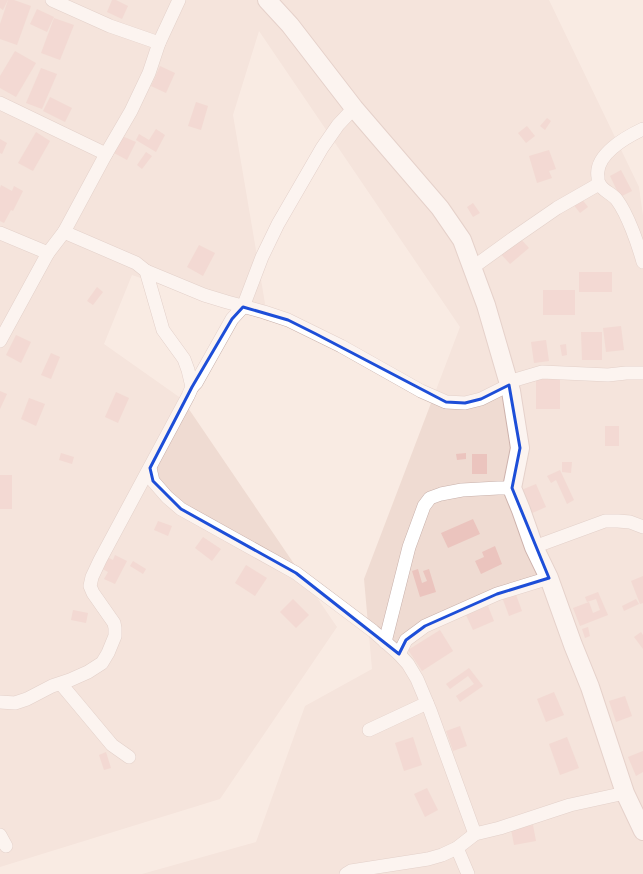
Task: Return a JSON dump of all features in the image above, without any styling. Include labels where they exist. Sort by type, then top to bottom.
[{"type":"street","points":[[52,0],[110,26],[159,43]]},
{"type":"street","points":[[0,341],[48,253],[64,232],[131,111],[149,73],[159,43],[179,0]]},
{"type":"street","points":[[267,0],[290,25],[354,108],[440,208],[462,240],[486,305],[511,391],[520,448],[512,488],[522,510],[534,547],[549,578],[590,687],[625,793],[643,831]]},
{"type":"street","points":[[0,103],[106,154]]},
{"type":"street","points":[[0,702],[15,702],[28,699],[46,689],[88,672],[102,664],[115,636],[114,623],[93,593],[90,586],[92,577],[192,387],[196,383],[232,319],[243,307],[262,257],[278,224],[322,148],[338,125],[354,108]]},
{"type":"street","points":[[643,128],[628,136],[608,151],[600,163],[597,173],[599,184],[616,199],[625,214],[643,262]]},
{"type":"street","points":[[472,268],[557,208],[599,184]]},
{"type":"street","points":[[64,232],[136,263],[146,271],[204,295],[288,320],[366,360],[421,391],[446,402],[465,403],[480,399],[508,384],[542,372],[608,375],[643,373]]},
{"type":"street","points":[[0,234],[48,253]]},
{"type":"street","points":[[146,271],[163,330],[184,360],[192,387]]},
{"type":"street","points":[[150,468],[153,481],[167,497],[181,509],[296,573],[373,631],[408,664],[417,679],[427,703],[475,834]]},
{"type":"street","points":[[385,642],[409,547],[424,506],[430,498],[441,494],[462,490],[512,488]]},
{"type":"street","points":[[534,547],[605,521],[630,522],[643,527]]},
{"type":"street","points":[[399,654],[406,640],[425,626],[497,594],[549,578]]},
{"type":"street","points":[[61,684],[112,745],[129,757]]},
{"type":"street","points":[[369,730],[427,703]]},
{"type":"street","points":[[346,874],[351,871],[428,859],[442,855],[457,848],[475,834],[500,828],[570,805],[625,793]]},
{"type":"street","points":[[457,848],[468,874]]},
{"type":"highlighted area","points":[[243,307],[288,320],[446,402],[465,403],[481,399],[509,385],[520,448],[512,488],[549,578],[497,594],[425,626],[406,640],[399,654],[296,573],[181,509],[153,481],[150,468],[192,387],[232,319]]},
{"type":"shaded area","points":[[0,0],[549,0],[639,187],[643,216],[643,874],[142,874],[256,842],[305,706],[372,669],[364,579],[460,327],[259,31],[233,115],[268,321],[132,275],[104,344],[182,399],[337,627],[220,799],[0,867]]},
{"type":"building","points":[[0,0],[8,0],[3,10],[0,8]]},
{"type":"building","points":[[8,0],[14,0],[31,6],[17,45],[0,39],[0,24]]},
{"type":"building","points":[[112,0],[116,0],[128,6],[122,19],[107,12]]},
{"type":"building","points":[[37,9],[54,17],[47,32],[30,24]]},
{"type":"building","points":[[54,18],[74,25],[60,60],[41,53]]},
{"type":"building","points":[[15,51],[36,63],[16,97],[0,88],[0,76]]},
{"type":"building","points":[[160,66],[175,73],[166,93],[151,86]]},
{"type":"building","points":[[41,68],[57,74],[42,109],[26,103]]},
{"type":"building","points":[[50,97],[72,108],[65,122],[43,111]]},
{"type":"building","points":[[196,102],[208,106],[201,130],[188,126]]},
{"type":"building","points":[[547,118],[551,121],[545,130],[540,126]]},
{"type":"building","points":[[527,126],[535,136],[526,143],[518,133]]},
{"type":"building","points":[[156,129],[165,135],[156,152],[136,140],[139,134],[149,140]]},
{"type":"building","points":[[36,132],[50,141],[33,171],[18,163]]},
{"type":"building","points":[[122,136],[136,142],[127,160],[114,153]]},
{"type":"building","points":[[0,139],[7,143],[2,154],[0,153]]},
{"type":"building","points":[[549,150],[556,169],[549,171],[552,178],[537,183],[529,156]]},
{"type":"building","points":[[146,152],[152,156],[142,169],[137,165]]},
{"type":"building","points":[[621,170],[632,191],[620,197],[610,176]]},
{"type":"building","points":[[1,185],[12,191],[14,186],[23,191],[13,211],[11,210],[4,223],[0,221]]},
{"type":"building","points":[[581,198],[588,207],[580,213],[573,204]]},
{"type":"building","points":[[473,203],[480,213],[473,217],[467,207]]},
{"type":"building","points":[[518,236],[529,248],[510,264],[499,252]]},
{"type":"building","points":[[199,245],[215,253],[203,276],[187,267]]},
{"type":"building","points":[[579,272],[612,272],[612,292],[579,292]]},
{"type":"building","points":[[97,287],[103,292],[93,305],[87,301]]},
{"type":"building","points":[[543,290],[575,290],[575,315],[543,315]]},
{"type":"building","points":[[621,326],[624,350],[606,352],[603,328]]},
{"type":"building","points":[[581,332],[602,332],[602,360],[582,360]]},
{"type":"building","points":[[16,335],[31,342],[21,363],[6,355]]},
{"type":"building","points":[[546,340],[549,361],[534,363],[531,342]]},
{"type":"building","points":[[566,344],[567,355],[562,356],[560,345]]},
{"type":"building","points":[[51,353],[60,357],[51,379],[41,375]]},
{"type":"building","points":[[536,379],[560,379],[560,409],[536,409]]},
{"type":"building","points":[[0,391],[7,394],[0,409]]},
{"type":"building","points":[[116,392],[129,398],[118,423],[105,417]]},
{"type":"building","points":[[29,398],[45,404],[36,426],[21,419]]},
{"type":"building","points":[[605,426],[619,426],[619,446],[605,446]]},
{"type":"building","points":[[61,453],[74,457],[72,464],[59,460]]},
{"type":"building","points":[[466,453],[466,459],[457,460],[456,454]]},
{"type":"building","points":[[472,454],[487,454],[487,474],[472,474]]},
{"type":"building","points":[[562,462],[572,462],[571,473],[562,472]]},
{"type":"building","points":[[560,470],[574,500],[567,504],[556,480],[551,483],[547,476]]},
{"type":"building","points":[[0,475],[12,475],[12,509],[0,509]]},
{"type":"building","points":[[536,484],[546,507],[530,514],[519,491]]},
{"type":"building","points":[[473,519],[480,534],[448,548],[441,533]]},
{"type":"building","points":[[158,521],[172,526],[168,536],[154,530]]},
{"type":"building","points":[[203,537],[221,549],[212,561],[195,548]]},
{"type":"building","points":[[495,546],[502,564],[481,574],[475,561],[484,557],[482,552]]},
{"type":"building","points":[[115,555],[127,561],[115,584],[104,579],[108,572],[99,567],[105,556],[113,560]]},
{"type":"building","points":[[133,561],[146,569],[143,574],[130,566]]},
{"type":"building","points":[[246,565],[267,578],[255,596],[235,583]]},
{"type":"building","points":[[418,569],[422,583],[427,581],[423,571],[429,569],[436,592],[420,597],[412,571]]},
{"type":"building","points":[[643,576],[643,603],[640,604],[631,581]]},
{"type":"building","points":[[515,592],[522,611],[509,616],[502,597]]},
{"type":"building","points":[[598,592],[608,615],[580,626],[573,608],[589,602],[593,613],[600,610],[596,599],[587,602],[585,597]]},
{"type":"building","points":[[293,599],[309,615],[296,628],[280,612]]},
{"type":"building","points":[[636,599],[639,604],[624,611],[622,606]]},
{"type":"building","points":[[488,606],[494,621],[473,630],[466,615]]},
{"type":"building","points":[[73,610],[88,613],[86,623],[71,620]]},
{"type":"building","points":[[588,627],[590,636],[585,638],[582,629]]},
{"type":"building","points":[[440,630],[453,651],[422,671],[408,650]]},
{"type":"building","points":[[641,632],[643,635],[643,649],[634,637]]},
{"type":"building","points":[[469,668],[483,686],[460,702],[456,696],[474,684],[468,676],[450,689],[446,684]]},
{"type":"building","points":[[554,692],[564,715],[546,722],[537,699]]},
{"type":"building","points":[[625,696],[632,716],[616,722],[609,701]]},
{"type":"building","points":[[460,726],[467,746],[453,751],[446,731]]},
{"type":"building","points":[[413,737],[422,765],[404,771],[395,743]]},
{"type":"building","points":[[567,737],[579,768],[560,775],[549,744]]},
{"type":"building","points":[[643,751],[643,772],[636,776],[628,757]]},
{"type":"building","points":[[106,752],[111,768],[104,770],[99,755]]},
{"type":"building","points":[[427,788],[438,810],[425,817],[414,794]]},
{"type":"building","points":[[533,825],[536,841],[514,845],[511,829]]}]
